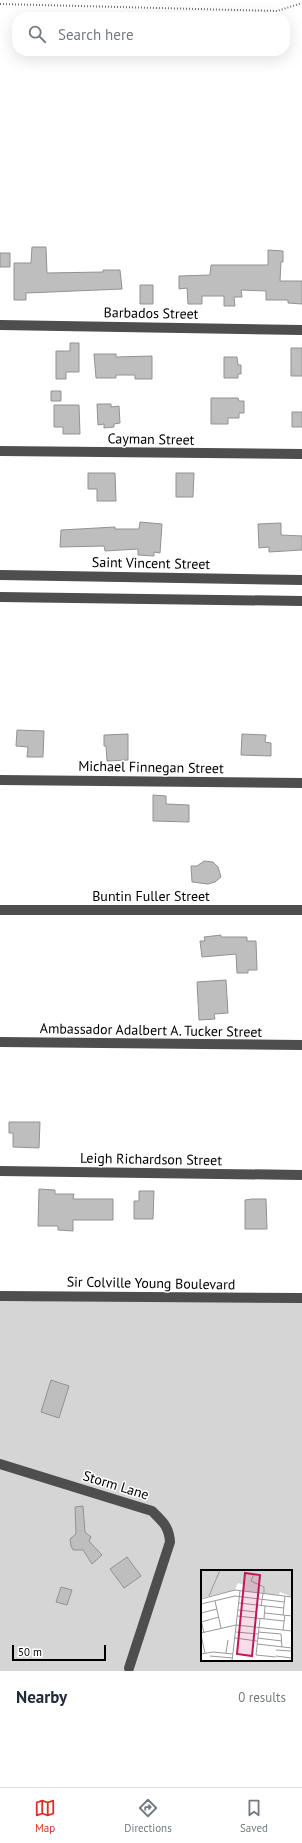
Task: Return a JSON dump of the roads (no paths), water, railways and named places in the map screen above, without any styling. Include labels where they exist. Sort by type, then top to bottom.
[{"type":"street","name":"Barbados Street","points":[[0,325],[302,330]]},
{"type":"street","name":"Cayman Street","points":[[0,451],[302,454]]},
{"type":"street","name":"Saint Vincent Street","points":[[0,575],[302,580]]},
{"type":"street","points":[[0,597],[302,601]]},
{"type":"street","name":"Michael Finnegan Street","points":[[0,780],[302,783]]},
{"type":"street","name":"Buntin Fuller Street","points":[[0,910],[302,910]]},
{"type":"street","name":"Ambassador Adalbert A. Tucker Street","points":[[0,1042],[302,1045]]},
{"type":"street","name":"Leigh Richardson Street","points":[[0,1171],[302,1175]]},
{"type":"street","name":"Sir Colville Young Boulevard","points":[[0,1296],[302,1298]]},
{"type":"street","name":"Storm Lane","points":[[0,1464],[152,1511],[164,1522],[170,1532],[170,1542],[129,1668]]}]
